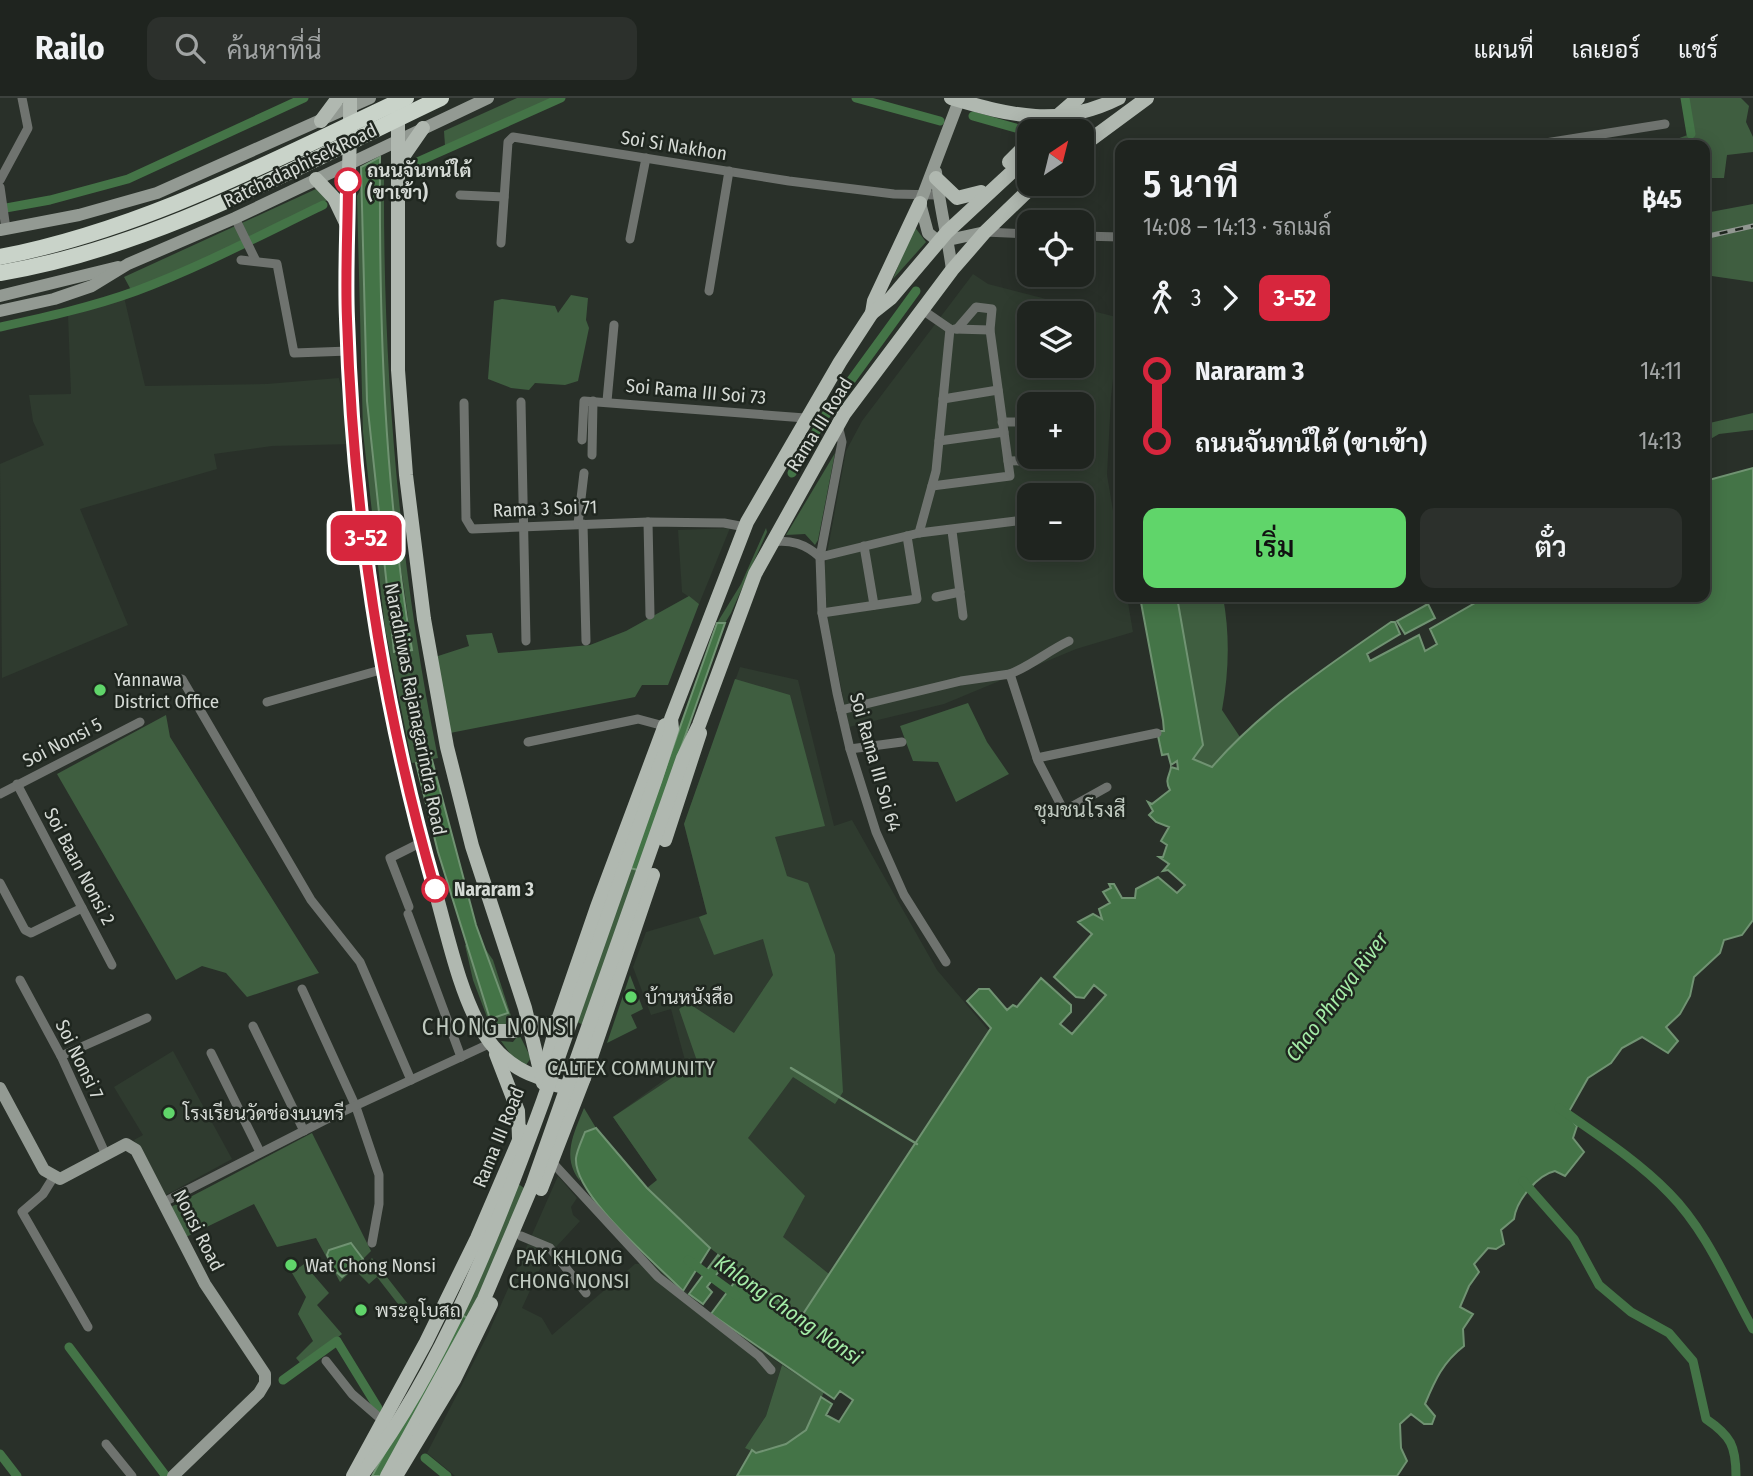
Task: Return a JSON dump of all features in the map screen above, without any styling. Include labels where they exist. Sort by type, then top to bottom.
[{"type":"highway","points":[[0,257],[75,241],[156,214],[405,98]]},
{"type":"highway","points":[[0,273],[83,254],[181,220],[441,98]]},
{"type":"main road","points":[[321,121],[338,98]]},
{"type":"main road","name":"Ratchadaphisek Road","points":[[4,226],[79,215],[136,200],[192,179],[321,121],[350,103],[370,98]]},
{"type":"main road","name":"Naradhiwas Rajanagarindra Road","points":[[398,98],[398,370],[406,475],[424,619],[450,760],[482,880],[561,1141]]},
{"type":"main road","name":"Ratchadaphisek Road","points":[[0,296],[128,264],[277,199],[488,98]]},
{"type":"main road","points":[[951,98],[1006,113],[1045,118],[1083,114],[1119,98]]},
{"type":"main road","points":[[872,313],[874,301],[936,173],[960,98]]},
{"type":"main road","points":[[1054,119],[1079,98]]},
{"type":"main road","points":[[1094,137],[1147,98]]},
{"type":"main road","points":[[1098,99],[1099,111],[1119,117]]},
{"type":"main road","points":[[1073,119],[1098,99]]},
{"type":"main road","name":"Naradhiwas Rajanagarindra Road","points":[[350,103],[349,351],[365,530],[384,669],[422,842],[452,949],[487,1037],[518,1069],[558,1087],[584,1078]]},
{"type":"main road","points":[[397,165],[423,128]]},
{"type":"main road","points":[[256,149],[279,150],[291,164],[291,184],[277,199]]},
{"type":"main road","name":"Rama III Road","points":[[972,206],[981,192],[1017,154]]},
{"type":"main road","name":"Rama III Road","points":[[361,1476],[389,1422],[519,1138],[542,1079],[558,1020],[668,723],[745,527],[805,418],[872,313],[891,298],[972,206],[1017,167]]},
{"type":"main road","points":[[936,173],[957,198],[981,192]]},
{"type":"main road","points":[[936,173],[944,238],[952,270]]},
{"type":"main road","points":[[316,179],[334,198],[348,228]]},
{"type":"main road","name":"Rama III Road","points":[[387,1476],[484,1299],[532,1186],[691,735],[699,724],[726,647],[771,542],[838,425],[921,309],[985,232],[1022,196]]},
{"type":"main road","points":[[921,200],[928,233],[944,238],[985,232]]},
{"type":"main road","name":"Ratchadaphisek Road","points":[[0,311],[71,294],[105,280],[128,264]]},
{"type":"main road","name":"Rama III Road","points":[[353,1476],[389,1422],[463,1298],[515,1178],[655,781],[672,729],[668,723]]},
{"type":"main road","name":"Rama III Road","points":[[396,1476],[460,1368],[561,1141],[700,740],[699,724]]},
{"type":"main road","points":[[519,1138],[516,1105],[487,1037],[514,1031],[526,1020],[545,1026],[558,1020],[574,1038],[586,1040],[598,1034]]},
{"type":"main road","points":[[0,1088],[44,1170],[53,1178]]},
{"type":"main road","name":"Nonsi Road","points":[[53,1178],[60,1179],[126,1144],[132,1146],[205,1284],[265,1374],[265,1383],[259,1393],[173,1476]]},
{"type":"main road","points":[[500,1182],[522,1181],[531,1188],[537,1198]]},
{"type":"street","points":[[0,180],[28,128],[22,98]]},
{"type":"street","points":[[1587,140],[1665,124]]},
{"type":"street","name":"Soi Si Nakhon","points":[[501,243],[508,142],[513,137],[921,200],[937,195]]},
{"type":"street","points":[[630,239],[646,158]]},
{"type":"street","points":[[709,291],[729,171]]},
{"type":"street","points":[[1,190],[4,226]]},
{"type":"street","points":[[460,195],[504,197]]},
{"type":"street","points":[[235,218],[256,261]]},
{"type":"street","points":[[985,232],[1017,233]]},
{"type":"street","points":[[1094,236],[1115,237]]},
{"type":"street","points":[[241,260],[276,264],[294,353],[349,351]]},
{"type":"street","points":[[919,533],[932,486],[954,329],[976,307],[982,306],[993,311],[990,330],[1010,476],[932,486]]},
{"type":"street","points":[[921,309],[954,329],[990,330]]},
{"type":"street","points":[[607,401],[614,325]]},
{"type":"street","points":[[943,399],[998,390]]},
{"type":"street","points":[[582,439],[588,401]]},
{"type":"street","points":[[588,401],[592,455]]},
{"type":"street","name":"Soi Rama III Soi 73","points":[[588,401],[805,418]]},
{"type":"street","points":[[521,402],[527,641]]},
{"type":"street","name":"Rama 3 Soi 71","points":[[464,403],[468,525],[472,529],[648,522],[724,523],[745,527]]},
{"type":"street","points":[[1002,422],[1017,422]]},
{"type":"street","name":"Soi Rama III Soi 64","points":[[838,425],[842,442],[820,557],[822,613],[841,710],[850,749],[876,832],[904,895],[946,962]]},
{"type":"street","points":[[939,442],[1004,432]]},
{"type":"street","points":[[1008,461],[1017,461]]},
{"type":"street","points":[[584,473],[580,524],[586,641]]},
{"type":"street","points":[[648,522],[650,615]]},
{"type":"street","points":[[771,542],[797,542],[820,557],[919,533],[1016,522]]},
{"type":"street","points":[[951,531],[963,616]]},
{"type":"street","points":[[822,613],[917,599],[907,536]]},
{"type":"street","points":[[864,546],[874,605]]},
{"type":"street","points":[[936,597],[960,592]]},
{"type":"street","points":[[841,710],[961,681],[1010,674],[1034,664],[1052,649],[1069,641]]},
{"type":"street","points":[[267,702],[384,669]]},
{"type":"street","points":[[1010,674],[1037,758],[1064,811],[1107,787]]},
{"type":"street","points":[[182,679],[311,900],[360,962],[411,1080]]},
{"type":"street","points":[[528,742],[638,719],[668,723]]},
{"type":"street","name":"Soi Nonsi 5","points":[[0,794],[140,722]]},
{"type":"street","points":[[1037,758],[1157,733]]},
{"type":"street","points":[[850,749],[902,742]]},
{"type":"street","name":"Soi Baan Nonsi 2","points":[[18,784],[113,965]]},
{"type":"street","points":[[422,842],[390,858],[461,1057]]},
{"type":"street","points":[[0,883],[25,930],[31,933],[82,908]]},
{"type":"street","name":"Soi Nonsi 7","points":[[20,980],[61,1056],[106,1155]]},
{"type":"street","points":[[302,989],[356,1107],[379,1175],[379,1204],[372,1243]]},
{"type":"street","points":[[61,1056],[147,1018]]},
{"type":"street","points":[[253,1026],[304,1131]]},
{"type":"street","points":[[163,1202],[260,1152],[461,1057],[487,1037]]},
{"type":"street","points":[[211,1053],[260,1152]]},
{"type":"street","points":[[552,1162],[658,1277],[759,1356],[771,1370]]},
{"type":"street","points":[[53,1178],[47,1189],[22,1212],[88,1327]]},
{"type":"street","points":[[521,1236],[550,1248],[586,1293]]},
{"type":"street","points":[[326,1362],[352,1394],[389,1422]]},
{"type":"street","points":[[106,1444],[132,1476]]},
{"type":"shaded area","points":[[517,98],[557,98],[445,146],[444,131]]},
{"type":"shaded area","points":[[1687,98],[1741,98],[1749,106],[1746,122],[1753,137],[1753,152],[1727,155],[1724,178],[1710,178],[1710,140],[1674,140],[1693,133]]},
{"type":"shaded area","points":[[380,170],[384,178],[390,397],[396,470],[413,614],[438,758],[412,763],[385,628],[363,432],[357,196],[361,188],[367,401],[394,652],[411,650],[392,511],[387,451]]},
{"type":"shaded area","points":[[316,189],[328,200],[239,245],[131,290],[124,277]]},
{"type":"shaded area","points":[[1753,204],[1753,282],[1710,276],[1710,212]]},
{"type":"shaded area","points":[[914,226],[926,242],[893,279]]},
{"type":"shaded area","points":[[973,274],[988,284],[1054,301],[1017,301],[1017,378],[1094,378],[1094,311],[1115,317],[1115,362],[1107,475],[1115,523],[1115,602],[1128,602],[1133,632],[1076,649],[944,704],[849,727],[828,622],[824,570],[846,451],[862,421]]},
{"type":"shaded area","points":[[571,295],[588,298],[586,320],[589,328],[578,381],[565,385],[535,383],[529,390],[511,388],[488,379],[494,301],[502,299],[555,306],[558,313]]},
{"type":"shaded area","points":[[124,297],[145,386],[267,384],[339,378],[352,444],[272,446],[214,454],[217,469],[80,509],[128,625],[2,678],[0,464],[44,445],[33,421],[29,395],[71,394],[68,315]]},
{"type":"shaded area","points":[[1753,413],[1753,430],[1719,434],[1710,439],[1710,423]]},
{"type":"shaded area","points":[[835,453],[818,540],[815,545],[805,534],[786,535]]},
{"type":"shaded area","points":[[730,528],[699,604],[682,592],[678,530]]},
{"type":"shaded area","points":[[766,528],[767,532],[731,613],[725,623],[717,623],[741,584]]},
{"type":"shaded area","points":[[689,596],[699,604],[668,685],[642,685],[635,697],[450,733],[435,657],[469,646],[466,635],[492,633],[498,653],[590,645],[626,631]]},
{"type":"shaded area","points":[[1178,602],[1224,602],[1228,653],[1222,710],[1240,737],[1212,767],[1193,759],[1202,744]]},
{"type":"shaded area","points":[[740,667],[798,680],[834,826],[852,820],[937,970],[989,1031],[801,1318],[710,1248],[657,1180],[613,1117],[686,1064],[671,1009],[651,1015],[633,967],[646,932],[707,914],[684,824]]},
{"type":"shaded area","points":[[735,679],[790,695],[825,826],[775,837],[787,876],[808,883],[835,955],[843,1092],[835,1104],[793,1077],[748,1138],[805,1196],[783,1237],[829,1274],[801,1318],[710,1248],[647,1188],[657,1180],[613,1117],[697,1061],[679,1009],[688,1003],[734,1033],[773,975],[763,939],[714,955],[699,917],[707,914],[684,824]]},
{"type":"shaded area","points":[[968,703],[987,742],[1009,774],[956,802],[938,762],[913,761],[900,726]]},
{"type":"shaded area","points":[[166,715],[170,737],[319,973],[247,997],[226,973],[202,966],[176,980],[57,774]]},
{"type":"shaded area","points":[[628,867],[638,870],[590,1028],[577,1022]]},
{"type":"shaded area","points":[[465,945],[484,947],[493,960],[512,1019],[511,1025],[490,1025],[473,980]]},
{"type":"shaded area","points":[[630,975],[643,1009],[631,1015],[637,1028],[607,1043]]},
{"type":"shaded area","points":[[519,1034],[531,1058],[526,1065],[514,1059],[501,1041],[513,1042]]},
{"type":"shaded area","name":"โรงเรียนวัดช่องนนทรี","points":[[173,1051],[232,1159],[166,1195],[134,1140],[143,1135],[114,1087]]},
{"type":"shaded area","points":[[584,1108],[596,1128],[585,1132],[576,1159],[580,1181],[574,1172],[570,1154],[573,1136]]},
{"type":"shaded area","points":[[312,1133],[371,1251],[340,1282],[316,1238],[277,1247],[254,1204],[186,1237],[171,1207]]},
{"type":"shaded area","points":[[558,1176],[577,1198],[571,1207],[573,1215],[580,1221],[556,1247],[551,1245],[522,1308],[542,1318],[552,1335],[635,1264],[656,1264],[711,1314],[782,1365],[766,1416],[746,1448],[752,1450],[737,1476],[455,1476],[427,1453],[488,1334]]},
{"type":"shaded area","points":[[517,1183],[531,1193],[467,1318],[461,1315]]},
{"type":"shaded area","points":[[372,1258],[411,1308],[405,1313],[377,1277],[369,1284],[358,1273]]},
{"type":"shaded area","points":[[304,1264],[329,1293],[317,1305],[342,1334],[302,1365],[296,1358],[313,1341],[298,1314],[306,1297],[292,1273]]},
{"type":"shaded area","points":[[782,1365],[824,1392],[806,1430],[786,1444],[756,1453],[745,1448],[766,1416]]},
{"type":"water","points":[[380,157],[382,343],[389,466],[412,650],[394,652],[367,401],[361,167]]},
{"type":"water","name":"Chao Phraya River","points":[[1753,468],[1753,920],[1742,935],[1724,940],[1720,953],[1694,977],[1690,996],[1680,1014],[1666,1027],[1678,1041],[1668,1053],[1642,1037],[1622,1048],[1611,1063],[1588,1078],[1567,1115],[1577,1126],[1573,1138],[1584,1152],[1565,1176],[1555,1171],[1548,1173],[1528,1190],[1514,1219],[1501,1230],[1504,1244],[1496,1249],[1488,1248],[1474,1264],[1479,1272],[1469,1286],[1460,1307],[1473,1314],[1463,1329],[1464,1346],[1450,1358],[1440,1372],[1425,1404],[1435,1416],[1432,1424],[1424,1424],[1411,1414],[1400,1424],[1401,1448],[1407,1461],[1397,1476],[737,1476],[752,1450],[756,1453],[786,1444],[806,1430],[821,1397],[832,1404],[826,1415],[839,1422],[853,1400],[840,1391],[834,1399],[711,1314],[742,1272],[801,1317],[991,1028],[967,1001],[979,989],[989,989],[1007,1010],[1013,1005],[1017,1007],[1041,978],[1071,1005],[1071,1012],[1060,1024],[1072,1034],[1106,995],[1094,985],[1084,998],[1076,997],[1054,977],[1092,934],[1078,922],[1093,914],[1102,919],[1099,909],[1110,903],[1103,892],[1111,888],[1109,884],[1114,884],[1122,898],[1135,898],[1136,889],[1158,877],[1177,893],[1185,885],[1168,870],[1163,871],[1169,864],[1159,857],[1163,857],[1167,845],[1161,841],[1169,827],[1156,822],[1149,815],[1153,811],[1148,802],[1152,804],[1170,790],[1167,780],[1171,767],[1178,769],[1177,761],[1171,765],[1168,754],[1162,755],[1157,731],[1164,731],[1163,720],[1141,602],[1178,602],[1203,745],[1193,759],[1212,767],[1274,707],[1391,622],[1395,622],[1400,634],[1367,654],[1370,661],[1419,635],[1425,651],[1437,644],[1430,629],[1477,602],[1710,602],[1710,480]]},
{"type":"water","points":[[1428,604],[1435,618],[1405,634],[1397,621]]},
{"type":"water","points":[[717,623],[725,623],[638,870],[630,868]]},
{"type":"water","points":[[432,760],[476,925],[508,1013],[490,1019],[438,852],[416,763]]},
{"type":"water","points":[[596,1128],[647,1188],[710,1248],[683,1291],[619,1228],[588,1191],[579,1173],[576,1158],[585,1132]]},
{"type":"water","points":[[351,1243],[363,1259],[342,1277],[333,1269],[327,1255],[329,1250]]},
{"type":"water","points":[[718,1255],[726,1262],[707,1287],[712,1292],[703,1304],[689,1294]]},
{"type":"water","points":[[461,1315],[468,1318],[381,1476],[372,1476]]},
{"type":"waterway","points":[[0,209],[50,200],[128,179],[304,98]]},
{"type":"waterway","points":[[415,163],[561,98]]},
{"type":"waterway","points":[[856,98],[940,121]]},
{"type":"waterway","points":[[1685,98],[1691,134]]},
{"type":"waterway","points":[[973,116],[1017,128]]},
{"type":"waterway","points":[[0,327],[86,307],[160,282],[323,205]]},
{"type":"waterway","points":[[792,473],[825,416],[916,291]]},
{"type":"waterway","points":[[791,1068],[917,1144]]},
{"type":"waterway","points":[[1559,1108],[1644,1169],[1669,1193],[1716,1258],[1753,1329]]},
{"type":"waterway","points":[[1523,1181],[1574,1239],[1599,1285],[1631,1312],[1669,1333],[1693,1361],[1706,1419],[1721,1431],[1730,1443],[1735,1457],[1736,1476]]},
{"type":"waterway","name":"Khlong Chong Nonsi","points":[[688,1260],[736,1295]]},
{"type":"waterway","points":[[283,1380],[337,1341],[378,1408]]},
{"type":"waterway","points":[[69,1347],[165,1475]]},
{"type":"waterway","points":[[0,1454],[17,1476]]},
{"type":"waterway","points":[[425,1458],[447,1476]]},
{"type":"railway","points":[[1710,236],[1753,226]]},
{"type":"bus line","name":"3-52","points":[[348,181],[347,318],[365,530],[376,619],[391,705],[415,817],[435,889]]},
{"type":"place","name":"ถนนจันทน์ใต้ (ขาเข้า)","points":[[348,181]]},
{"type":"place","name":"Yannawa District Office","points":[[100,690]]},
{"type":"place","name":"Nararam 3","points":[[435,889]]},
{"type":"place","name":"บ้านหนังสือ","points":[[631,997]]},
{"type":"place","name":"โรงเรียนวัดช่องนนทรี","points":[[169,1113]]},
{"type":"place","name":"Wat Chong Nonsi","points":[[291,1265]]},
{"type":"place","name":"พระอุโบสถ","points":[[361,1310]]},
{"type":"district","name":"ชุมชนโรงสี","points":[[1080,810]]},
{"type":"district","name":"CHONG NONSI","points":[[499,1027]]},
{"type":"district","name":"CALTEX COMMUNITY","points":[[631,1068]]},
{"type":"district","name":"PAK KHLONG CHONG NONSI","points":[[569,1269]]}]
